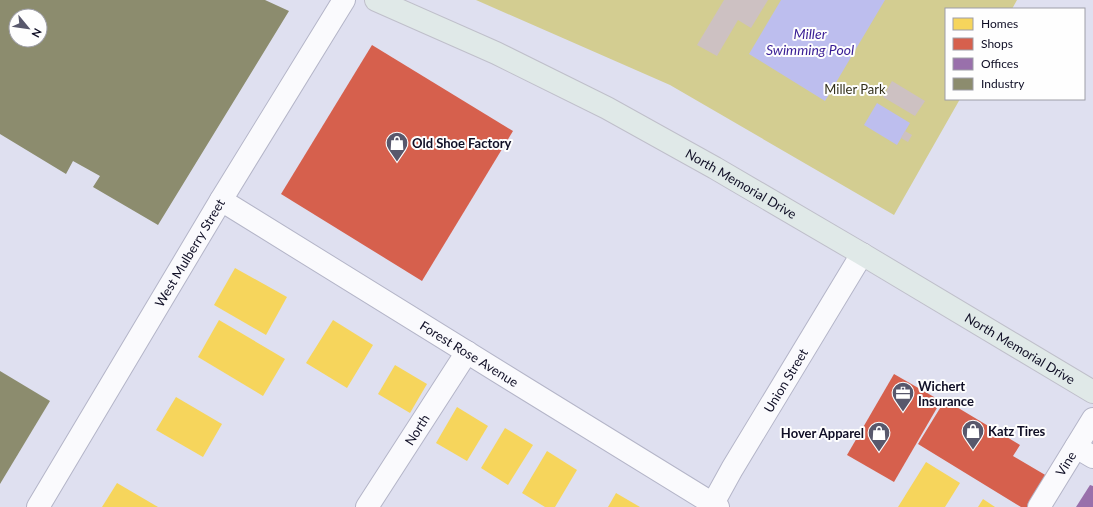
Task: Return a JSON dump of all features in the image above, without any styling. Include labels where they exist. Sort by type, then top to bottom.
[{"type":"main road","name":"North Memorial Drive","points":[[376,0],[496,53],[607,108],[715,168],[1093,392]]},
{"type":"street","name":"West Mulberry Street","points":[[38,507],[221,200],[344,0]]},
{"type":"street","name":"Forest Rose Avenue","points":[[221,200],[714,506]]},
{"type":"street","name":"Union Street","points":[[714,506],[732,469],[862,254]]},
{"type":"street","name":"North","points":[[367,507],[467,352]]},
{"type":"street","name":"Vine","points":[[1039,507],[1084,452],[1093,419]]},
{"type":"green space","name":"Miller Park","points":[[476,0],[1017,0],[1013,8],[945,8],[945,100],[959,100],[894,215],[670,85]]},
{"type":"water","name":"Miller Swimming Pool","points":[[781,0],[885,0],[825,101],[749,54]]},
{"type":"water","points":[[877,103],[910,123],[897,145],[864,125]]},
{"type":"building: Homes","points":[[235,268],[287,297],[266,335],[214,305]]},
{"type":"building: Homes","points":[[219,320],[285,359],[263,396],[198,357]]},
{"type":"building: Homes","points":[[333,320],[373,345],[347,388],[306,363]]},
{"type":"building: Homes","points":[[395,365],[427,384],[410,413],[378,394]]},
{"type":"building: Homes","points":[[176,397],[222,424],[203,457],[156,430]]},
{"type":"building: Homes","points":[[457,407],[488,426],[467,461],[436,443]]},
{"type":"building: Homes","points":[[505,428],[533,445],[508,485],[481,468]]},
{"type":"building: Homes","points":[[547,451],[577,470],[555,507],[545,507],[522,493]]},
{"type":"building: Homes","points":[[926,462],[960,483],[945,507],[898,507]]},
{"type":"building: Homes","points":[[117,483],[158,507],[102,507]]},
{"type":"building: Homes","points":[[616,493],[640,507],[608,507]]},
{"type":"building: Homes","points":[[983,499],[995,507],[978,507]]},
{"type":"building: Shops","name":"Old Shoe Factory","points":[[372,45],[513,131],[422,281],[281,194]]},
{"type":"building: Shops","points":[[894,374],[941,401],[894,482],[847,455]]},
{"type":"building: Shops","name":"Katz Tires","points":[[945,400],[1020,445],[1013,456],[1047,476],[1028,507],[1021,507],[918,444]]},
{"type":"building: Offices","points":[[1090,485],[1093,486],[1093,507],[1076,507]]},
{"type":"building: Industry","points":[[0,0],[265,0],[289,11],[158,225],[93,187],[100,176],[73,161],[66,174],[0,134]]},
{"type":"building: Industry","points":[[0,371],[50,401],[0,484]]},
{"type":"building: Other","points":[[724,0],[768,0],[751,28],[738,20],[717,56],[697,45]]},
{"type":"building: Other","points":[[892,81],[925,101],[915,116],[883,97]]},
{"type":"building: Other","points":[[905,131],[912,135],[908,142],[901,138]]},
{"type":"place","name":"Old Shoe Factory","points":[[397,162]]},
{"type":"place","name":"Wichert Insurance","points":[[903,412]]},
{"type":"place","name":"Katz Tires","points":[[973,450]]},
{"type":"place","name":"Hover Apparel","points":[[879,452]]}]
